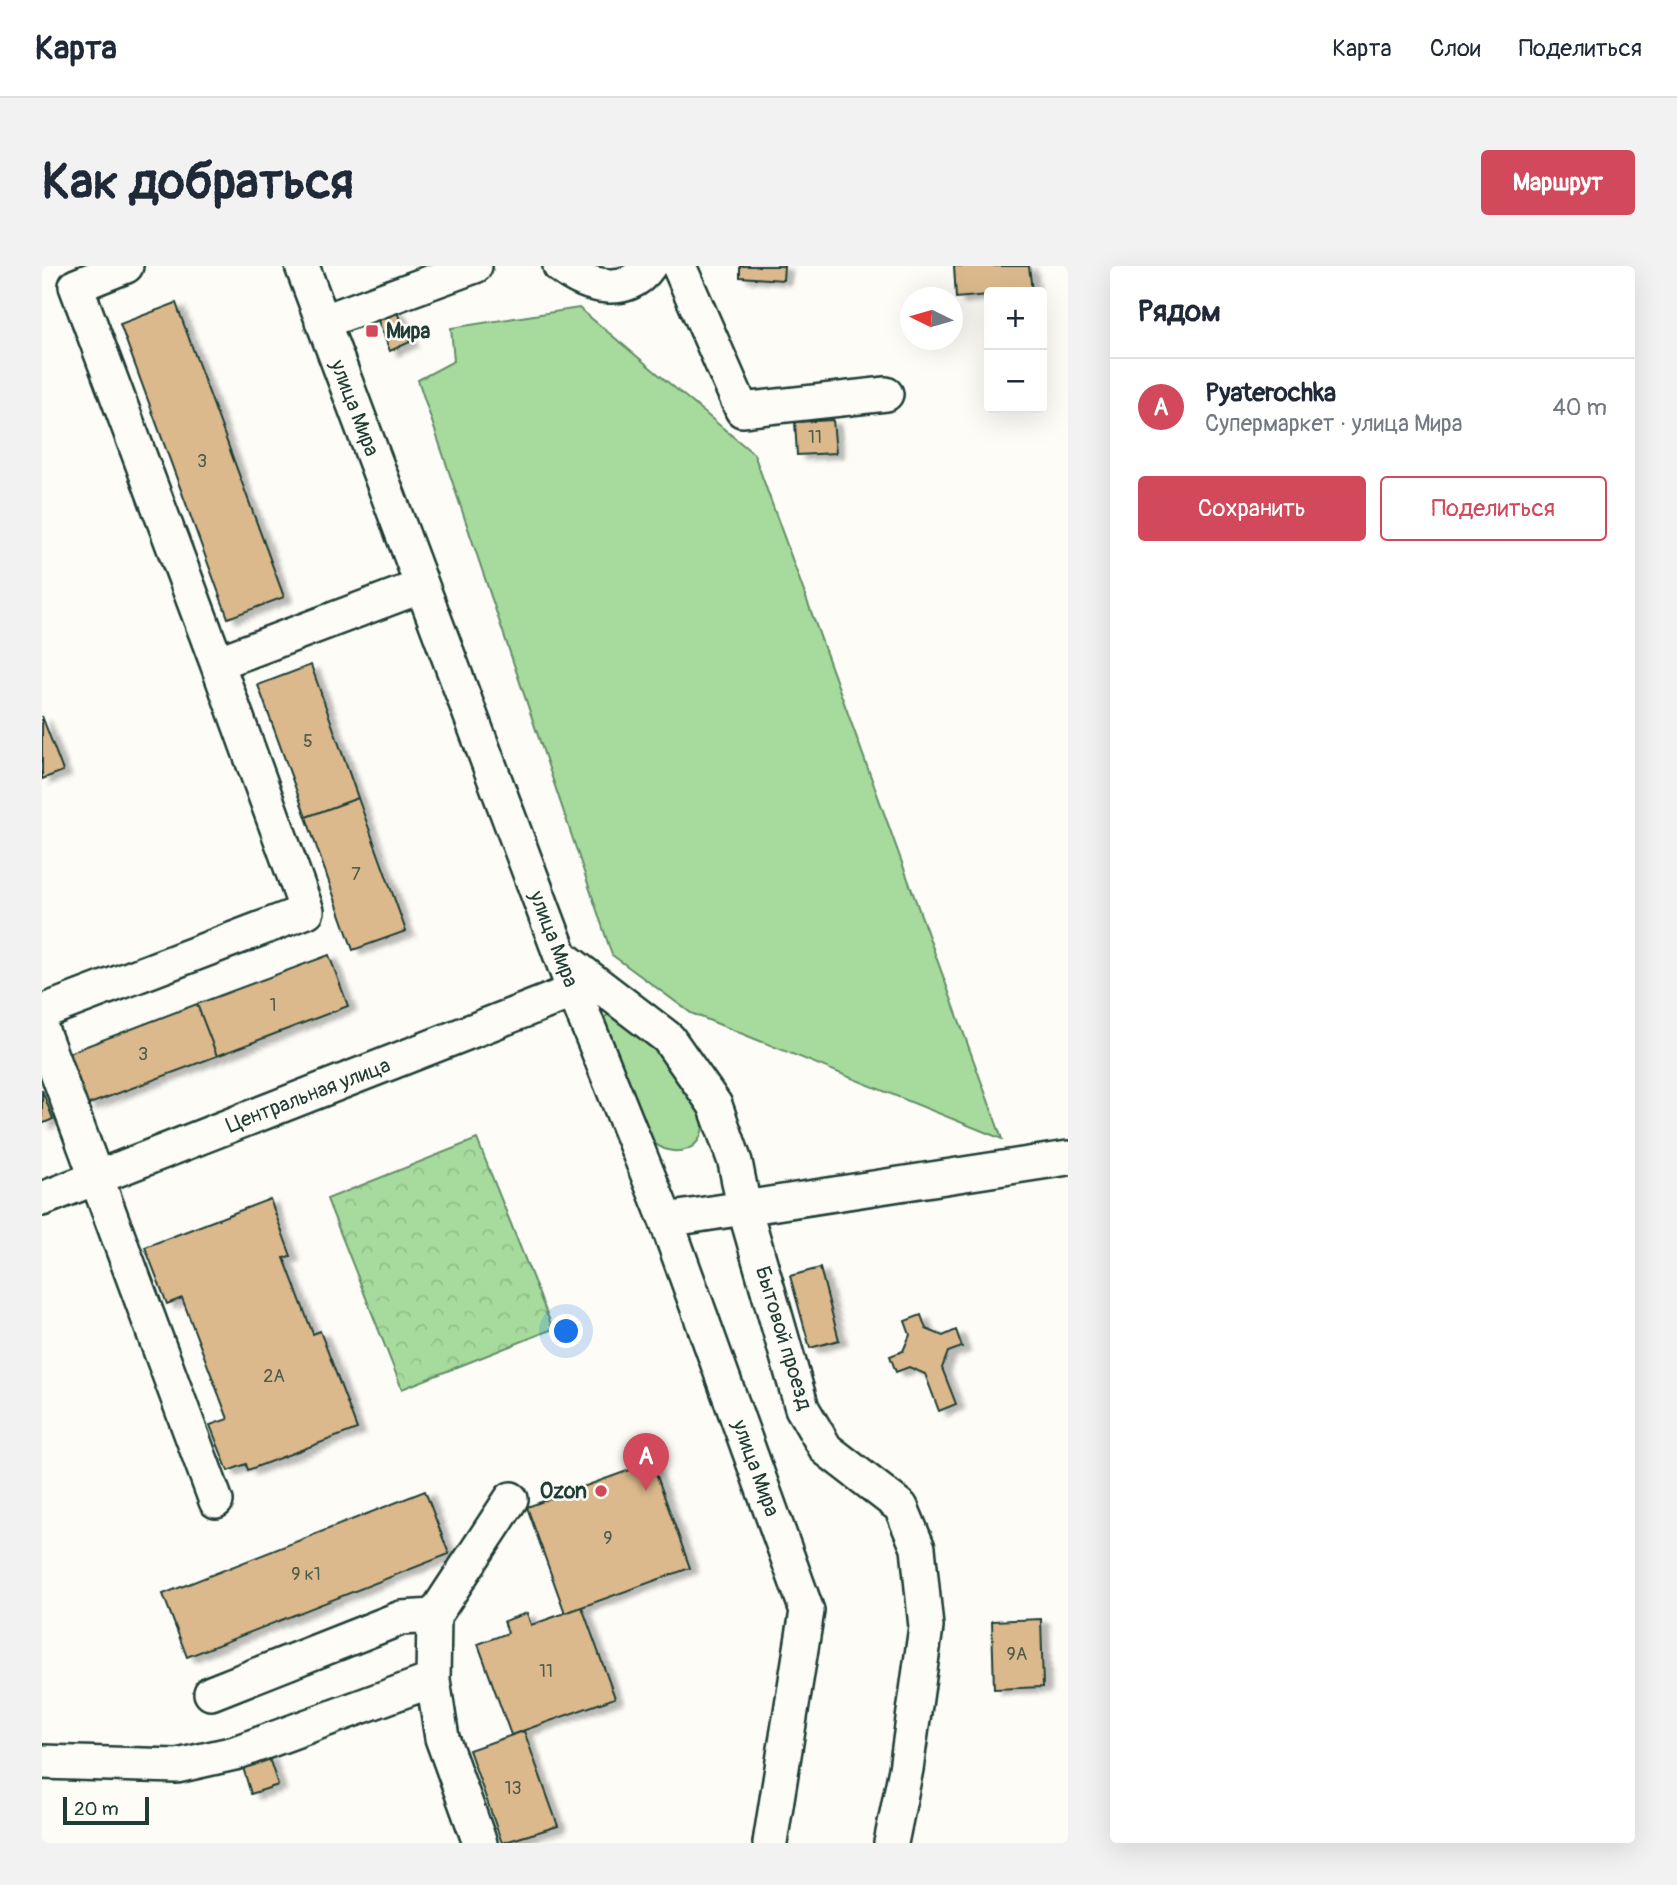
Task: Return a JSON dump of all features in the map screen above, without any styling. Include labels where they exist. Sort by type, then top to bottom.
[{"type":"street","points":[[42,1012],[307,911],[76,286],[126,266]]},
{"type":"street","name":"улица Мира","points":[[302,266],[574,992],[666,1220],[807,1611],[769,1843]]},
{"type":"street","points":[[322,322],[475,266]]},
{"type":"street","points":[[560,266],[572,275],[601,287],[624,286],[641,278],[649,266]]},
{"type":"street","points":[[678,266],[742,410],[886,394]]},
{"type":"street","points":[[217,663],[422,586]]},
{"type":"street","name":"Бытовой проезд","points":[[561,956],[668,1038],[715,1105],[735,1162],[744,1207],[802,1408],[826,1449],[901,1507],[918,1548],[926,1627],[906,1769],[891,1843]]},
{"type":"street","name":"Центральная улица","points":[[42,1199],[574,992]]},
{"type":"street","points":[[42,1031],[216,1500]]},
{"type":"street","points":[[666,1220],[1068,1158]]},
{"type":"street","points":[[480,1843],[442,1738],[433,1680],[434,1616],[511,1499]]},
{"type":"street","points":[[211,1693],[401,1618],[434,1616]]},
{"type":"street","points":[[42,1762],[177,1766],[235,1753],[433,1680]]},
{"type":"green space","points":[[579,308],[754,454],[1002,1139],[691,1013],[612,955],[418,380],[454,361],[451,328]]},
{"type":"green space","points":[[610,1014],[623,1019],[651,1041],[689,1088],[702,1116],[703,1128],[695,1145],[678,1151],[669,1150],[650,1139],[603,1018]]},
{"type":"green space","points":[[477,1139],[553,1329],[402,1389],[327,1199]]},
{"type":"building","points":[[740,266],[784,266],[783,280],[740,277]]},
{"type":"building","points":[[954,266],[1029,266],[1032,287],[984,287],[984,295],[963,297],[963,287],[955,287]]},
{"type":"building","points":[[176,303],[284,597],[228,618],[120,324]]},
{"type":"building","points":[[396,310],[410,342],[390,351],[377,318]]},
{"type":"building","points":[[833,420],[836,453],[797,455],[795,422]]},
{"type":"building","points":[[311,665],[358,798],[306,817],[258,685]]},
{"type":"building","points":[[42,716],[63,771],[42,779]]},
{"type":"building","points":[[358,798],[406,931],[353,950],[306,817]]},
{"type":"building","points":[[329,955],[348,1006],[217,1056],[197,1004]]},
{"type":"building","points":[[197,1004],[217,1056],[87,1105],[68,1053]]},
{"type":"building","points":[[42,1090],[53,1119],[42,1124]]},
{"type":"building","points":[[270,1199],[291,1256],[284,1258],[313,1334],[320,1331],[357,1429],[248,1470],[246,1464],[228,1471],[210,1425],[228,1419],[182,1298],[167,1304],[145,1247]]},
{"type":"building","points":[[820,1268],[839,1340],[810,1348],[790,1276]]},
{"type":"building","points":[[921,1315],[926,1329],[943,1336],[956,1330],[962,1347],[948,1352],[942,1368],[956,1404],[939,1411],[925,1374],[909,1367],[896,1372],[890,1356],[903,1351],[910,1335],[905,1321]]},
{"type":"building","points":[[652,1462],[690,1568],[565,1613],[527,1507]]},
{"type":"building","points":[[425,1491],[449,1554],[187,1657],[163,1594]]},
{"type":"building","points":[[582,1607],[615,1698],[511,1735],[478,1644],[508,1633],[504,1621],[527,1613],[531,1625]]},
{"type":"building","points":[[1041,1619],[1043,1687],[994,1689],[992,1621]]},
{"type":"building","points":[[524,1731],[558,1826],[502,1843],[469,1750]]},
{"type":"building","points":[[268,1755],[278,1785],[251,1794],[242,1764]]},
{"type":"place","name":"Мира","points":[[372,331]]},
{"type":"place","name":"Ozon","points":[[601,1491]]},
{"type":"place","name":"Pyaterochka","points":[[646,1491]]}]
